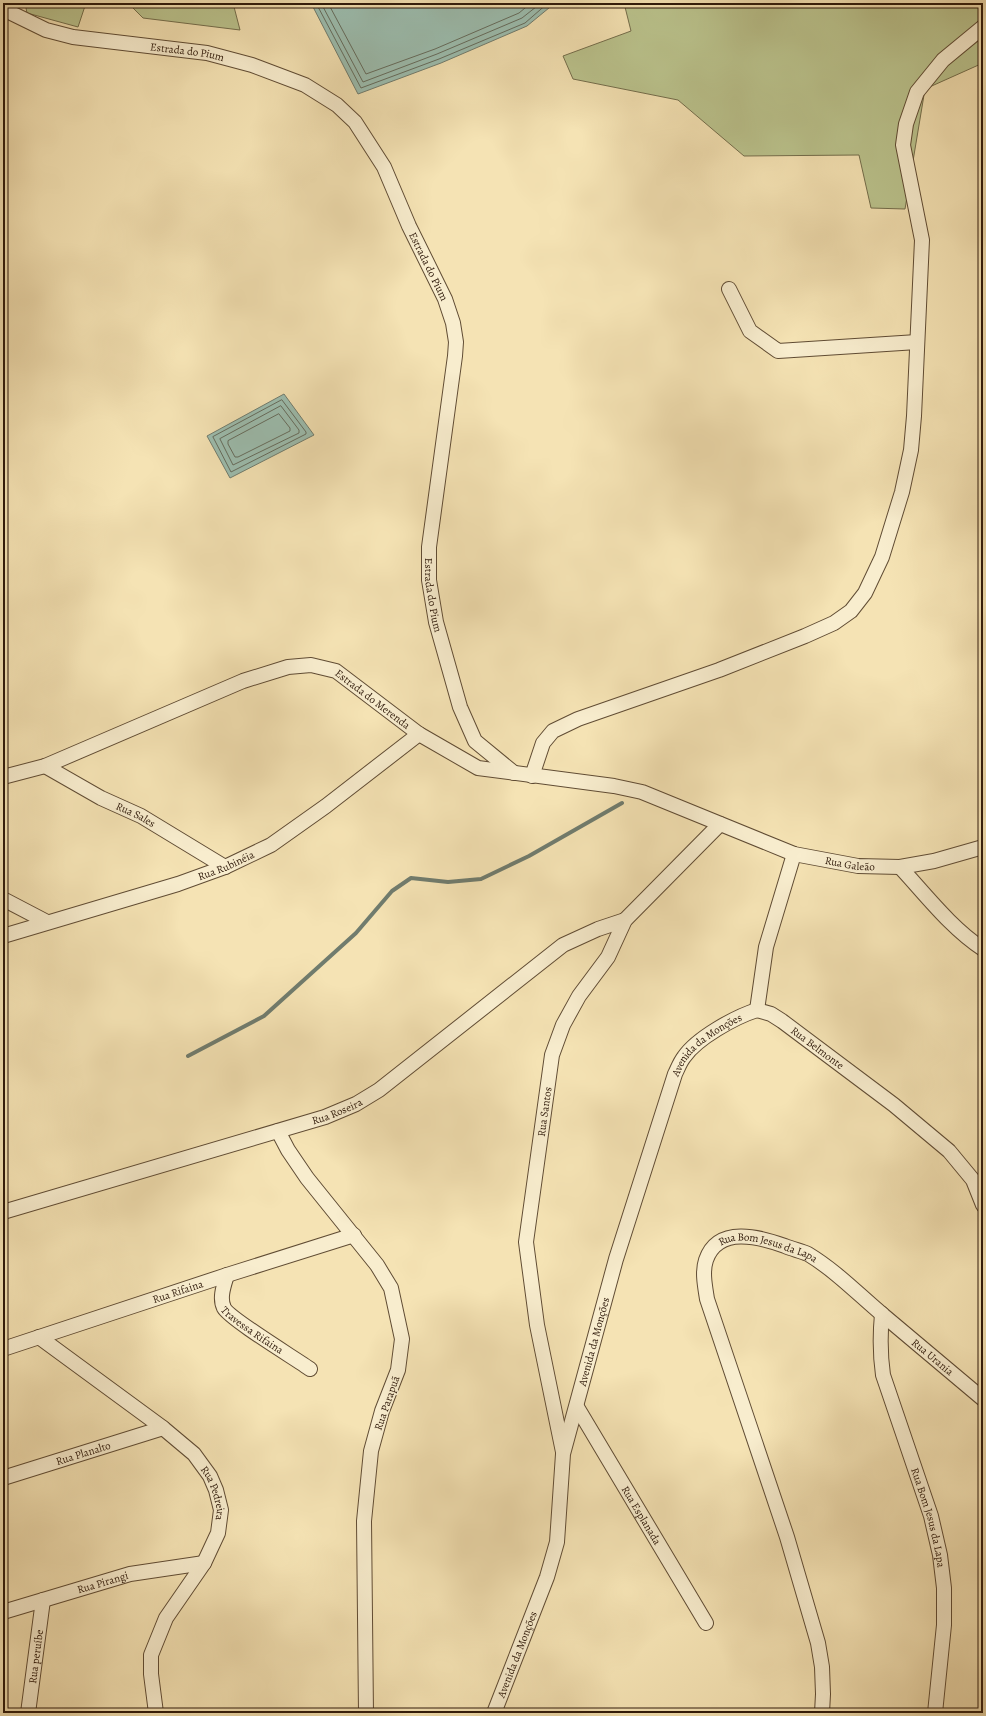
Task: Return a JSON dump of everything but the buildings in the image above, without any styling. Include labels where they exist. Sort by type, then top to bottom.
[{"type":"street","name":"Estrada do Pium","points":[[3,9],[46,30],[73,37],[207,53],[252,65],[305,85],[337,105],[355,122],[384,167],[408,226],[445,299],[453,322],[456,342],[455,356],[429,547],[429,580],[436,622],[460,707],[475,741],[514,773]]},
{"type":"street","points":[[532,776],[543,744],[560,728],[578,719],[719,670],[805,636],[834,623],[851,611],[865,593],[882,558],[902,492],[911,450],[922,240],[903,145],[906,124],[917,92],[943,60],[983,27]]},
{"type":"street","points":[[729,289],[750,331],[778,350],[917,342]]},
{"type":"street","name":"Estrada do Merenda","points":[[3,777],[45,766],[243,681],[288,667],[311,665],[336,671],[418,734],[478,768],[614,786],[642,792],[720,824]]},
{"type":"street","name":"Rua Rubinéia","points":[[3,936],[178,884],[225,867],[271,846],[326,806],[418,734]]},
{"type":"street","points":[[462,759],[471,752],[475,741]]},
{"type":"street","name":"Rua Sales","points":[[45,766],[101,798],[141,816],[225,867]]},
{"type":"street","name":"Rua Galeão","points":[[720,824],[794,854],[858,866],[900,867],[981,851]]},
{"type":"street","name":"Rua Santos","points":[[563,1454],[537,1325],[526,1242],[552,1055],[563,1025],[579,996],[608,956],[625,920],[720,824]]},
{"type":"street","points":[[757,1010],[766,948],[794,854]]},
{"type":"street","points":[[900,867],[973,943],[983,949]]},
{"type":"street","points":[[3,899],[47,922]]},
{"type":"street","name":"Rua Roseira","points":[[3,1212],[325,1117],[356,1104],[379,1090],[563,946],[598,929],[625,920]]},
{"type":"street","name":"Rua Belmonte","points":[[757,1010],[771,1014],[782,1021],[894,1105],[949,1151],[973,1180],[983,1206]]},
{"type":"street","name":"Avenida da Monções","points":[[494,1713],[547,1577],[557,1542],[563,1454],[577,1408],[586,1367],[616,1258],[675,1074],[684,1056],[695,1045],[742,1014],[757,1010]]},
{"type":"street","name":"Rua Parapuã","points":[[278,1130],[288,1150],[307,1178],[377,1265],[391,1288],[402,1339],[398,1370],[382,1411],[372,1451],[364,1521],[366,1713]]},
{"type":"street","name":"Rua Rifaina","points":[[3,1349],[354,1235]]},
{"type":"street","name":"Rua Bom Jesus da Lapa","points":[[822,1713],[822,1667],[818,1643],[788,1538],[707,1299],[704,1271],[706,1259],[712,1249],[722,1240],[734,1236],[749,1236],[773,1242],[807,1254],[840,1276],[882,1314],[880,1344],[883,1374],[931,1516],[940,1555],[944,1588],[944,1625],[936,1713]]},
{"type":"street","name":"Travessa Rifaina","points":[[227,1275],[222,1302],[225,1310],[237,1320],[310,1369]]},
{"type":"street","name":"Rua Urania","points":[[882,1314],[983,1398]]},
{"type":"street","name":"Rua Pedreira","points":[[38,1337],[163,1428],[194,1454],[210,1476],[216,1490],[221,1510],[218,1533],[204,1563],[166,1618],[151,1655],[151,1674],[156,1713]]},
{"type":"street","name":"Rua Esplanada","points":[[577,1408],[706,1623]]},
{"type":"street","name":"Rua Planalto","points":[[3,1478],[163,1428]]},
{"type":"street","name":"Rua Pirangi","points":[[3,1612],[130,1574],[204,1563]]},
{"type":"street","name":"Rua peruíbe","points":[[28,1713],[43,1600]]},
{"type":"green space","points":[[25,3],[86,3],[78,27],[27,13]]},
{"type":"green space","points":[[128,3],[233,3],[240,30],[143,18]]},
{"type":"green space","points":[[624,3],[983,3],[983,63],[925,89],[905,209],[871,208],[859,155],[744,156],[678,100],[573,79],[563,56],[631,31]]},
{"type":"water","points":[[311,3],[555,3],[527,26],[441,63],[358,94]]},
{"type":"water","points":[[284,394],[314,435],[230,478],[207,436]]},
{"type":"waterway","points":[[188,1056],[264,1016],[356,933],[392,891],[411,878],[448,882],[481,879],[529,856],[622,803]]}]
